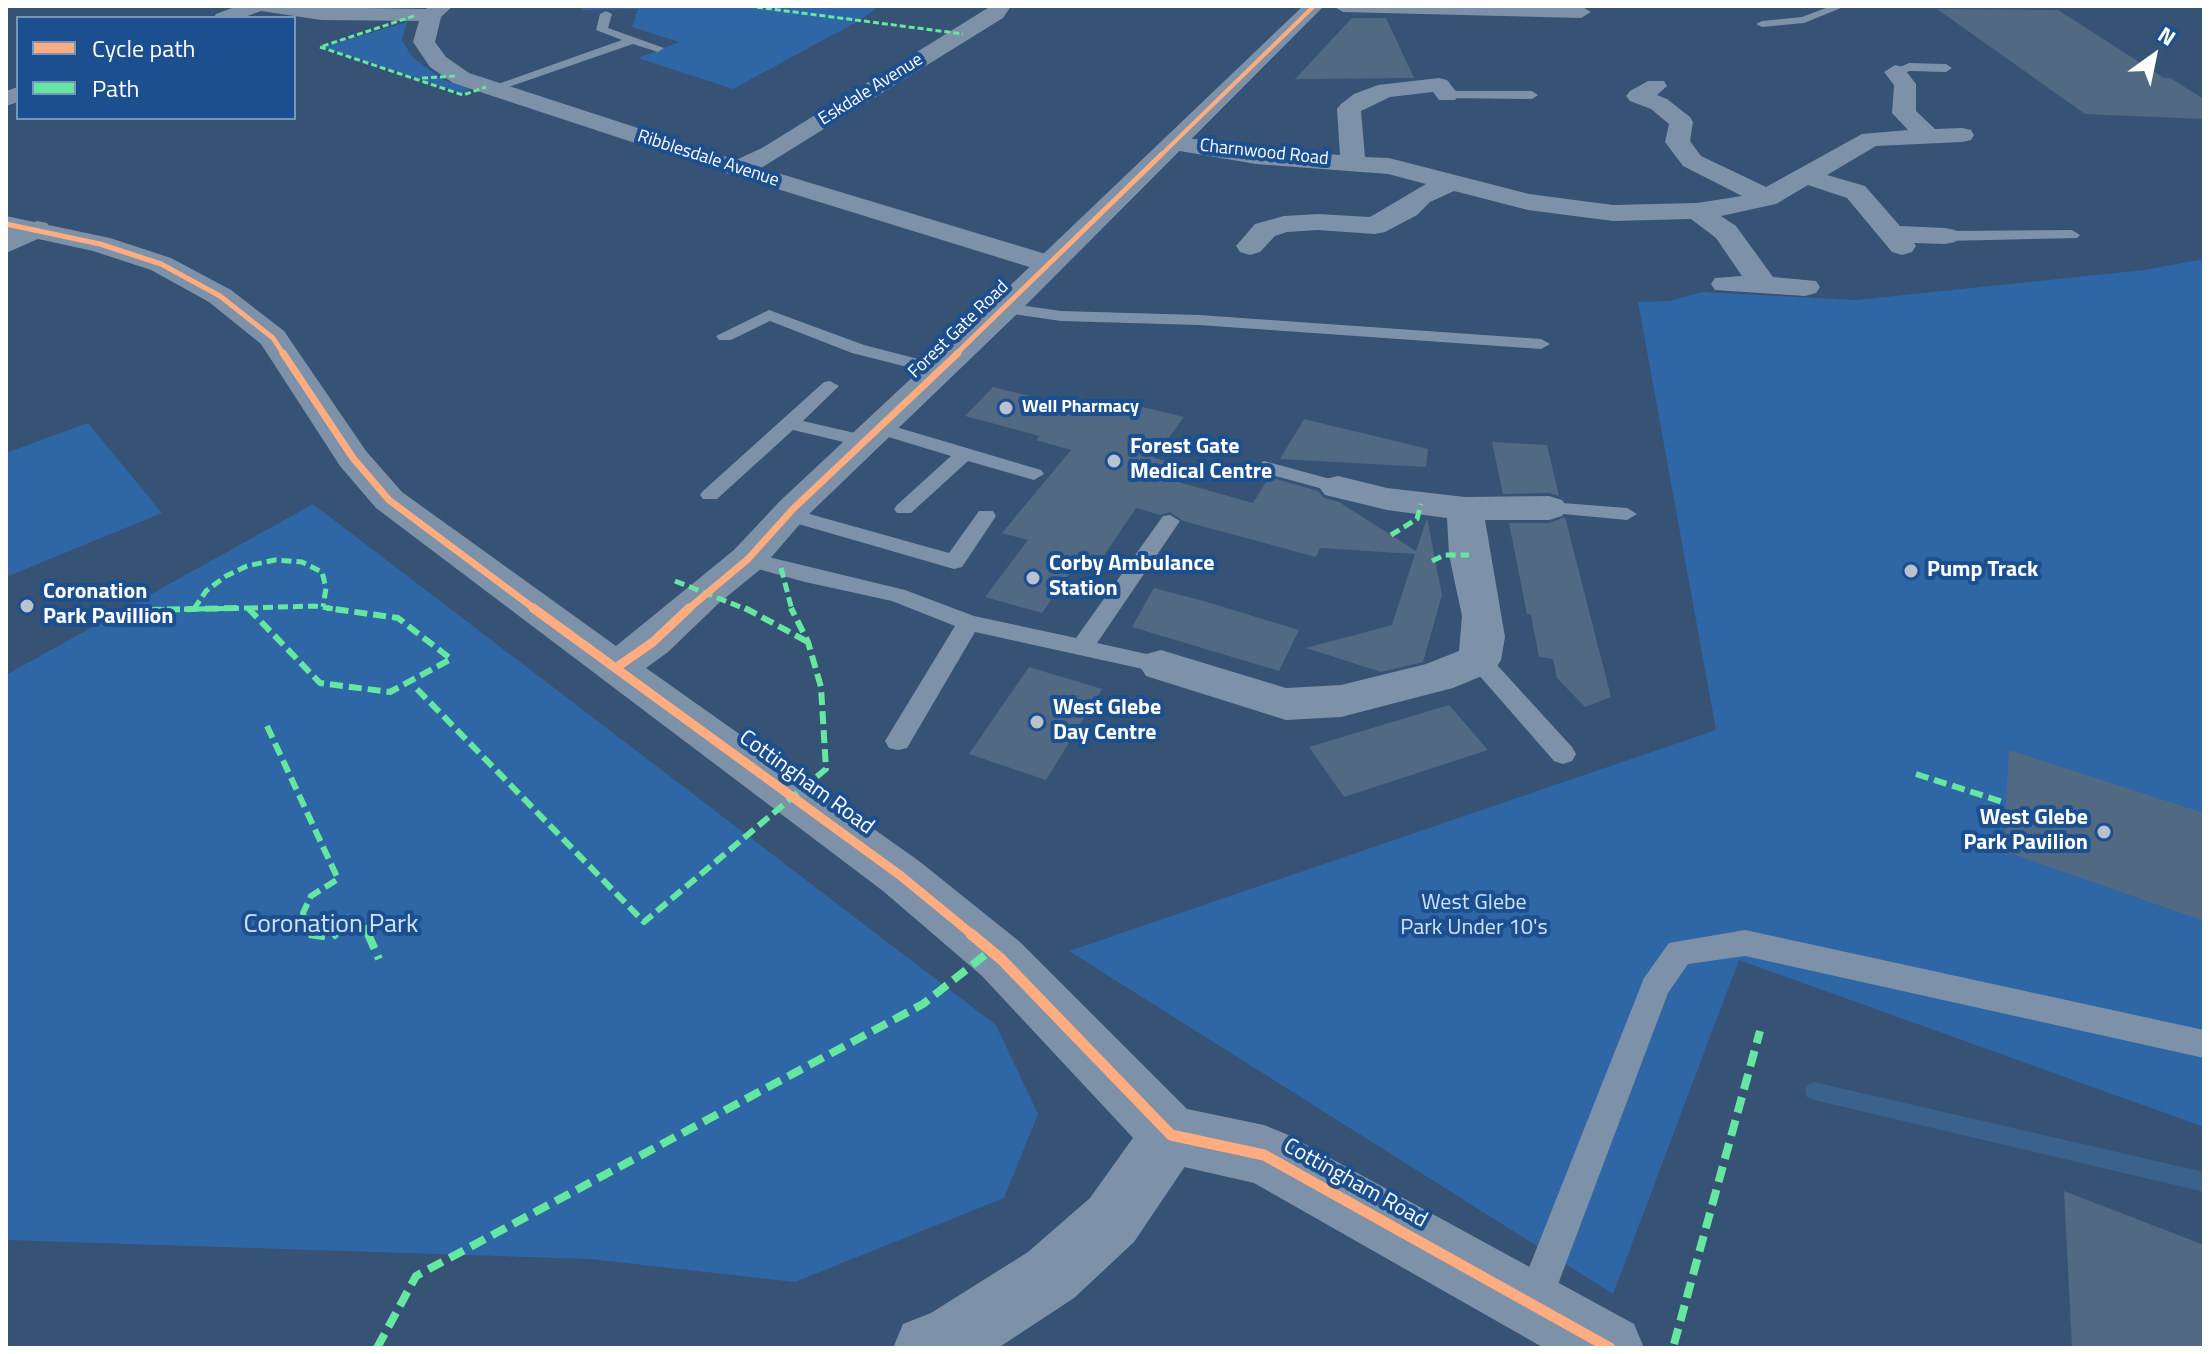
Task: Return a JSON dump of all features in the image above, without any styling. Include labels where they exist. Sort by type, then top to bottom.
[{"type":"street","points":[[228,16],[256,6]]},
{"type":"street","points":[[266,6],[321,14],[437,11]]},
{"type":"street","name":"Eskdale Avenue","points":[[738,169],[771,153],[996,14],[1001,6]]},
{"type":"street","name":"Forest Gate Road","points":[[617,667],[653,642],[705,593],[748,559],[788,514],[1005,308],[1314,6]]},
{"type":"street","points":[[1343,6],[1581,12]]},
{"type":"street","name":"Ribblesdale Avenue","points":[[437,11],[424,42],[438,62],[457,76],[738,169],[1049,264]]},
{"type":"street","points":[[1891,79],[1904,113],[1927,135]]},
{"type":"street","name":"Charnwood Road","points":[[1353,161],[1349,109],[1362,99],[1399,88],[1439,85],[1447,95]]},
{"type":"street","points":[[1656,86],[1638,96],[1659,104],[1681,122],[1677,142],[1692,161],[1767,198]]},
{"type":"street","name":"Charnwood Road","points":[[1174,143],[1256,156],[1389,166],[1528,202],[1613,213],[1697,211],[1767,198],[1871,139],[1962,135]]},
{"type":"street","points":[[1808,177],[1856,192],[1897,240],[1945,236]]},
{"type":"street","points":[[1250,246],[1265,230],[1284,224],[1375,226],[1407,209],[1421,196],[1451,182]]},
{"type":"street","points":[[1697,211],[1726,232],[1763,284]]},
{"type":"street","name":"Cottingham Road","points":[[16,233],[100,244],[161,264],[220,296],[273,338],[353,458],[389,500],[901,876],[1001,959],[1171,1135],[1264,1155],[1610,1348]]},
{"type":"street","points":[[1220,240],[1282,252]]},
{"type":"street","points":[[1726,284],[1805,287]]},
{"type":"street","points":[[1338,487],[1387,499],[1465,509],[1549,508]]},
{"type":"street","points":[[1161,665],[1286,704],[1341,701],[1437,677],[1479,660],[1484,637],[1483,616],[1469,555],[1465,509]]},
{"type":"street","points":[[927,1348],[948,1341],[1051,1275],[1112,1220],[1171,1135]]},
{"type":"lane","points":[[1762,24],[1804,20],[1841,6]]},
{"type":"lane","points":[[606,14],[602,30],[658,48]]},
{"type":"lane","points":[[490,89],[630,41]]},
{"type":"lane","points":[[1891,79],[1909,67],[1946,68]]},
{"type":"lane","name":"Charnwood Road","points":[[1447,95],[1532,95]]},
{"type":"lane","points":[[1945,236],[2001,238],[2072,235]]},
{"type":"lane","points":[[1005,308],[1061,316],[1199,320],[1541,344]]},
{"type":"lane","points":[[725,336],[769,315],[858,349],[939,370]]},
{"type":"lane","points":[[710,495],[792,424],[830,386]]},
{"type":"lane","points":[[792,424],[872,435],[964,454],[1034,474]]},
{"type":"lane","points":[[904,509],[964,454]]},
{"type":"lane","points":[[1264,467],[1338,487]]},
{"type":"lane","points":[[1549,508],[1627,514]]},
{"type":"lane","points":[[788,514],[954,562],[986,516]]},
{"type":"lane","points":[[1082,647],[1170,521]]},
{"type":"lane","points":[[748,559],[897,595],[969,623],[1161,665]]},
{"type":"lane","points":[[898,741],[969,623]]},
{"type":"lane","points":[[1479,660],[1563,754]]},
{"type":"lane","points":[[1533,1303],[1655,987],[1679,952],[1745,943],[2204,1044]]},
{"type":"green space","points":[[582,6],[879,6],[862,19],[733,89],[638,58],[679,42],[632,27],[638,9],[581,10]]},
{"type":"green space","points":[[407,22],[402,40],[413,58],[444,80],[470,89],[461,93],[324,47]]},
{"type":"green space","name":"West Glebe Park Under 10's","points":[[2204,259],[2204,1127],[1739,960],[1613,1294],[1069,951],[1716,730],[1638,302],[1670,301],[1702,292],[1856,300],[2144,270]]},
{"type":"green space","points":[[88,423],[162,513],[6,577],[6,453]]},
{"type":"green space","name":"Coronation Park","points":[[313,504],[996,1025],[1038,1114],[1004,1198],[795,1282],[590,1259],[6,1240],[6,675]]},
{"type":"building","points":[[1937,9],[2058,10],[2164,78],[2170,78],[2204,99],[2204,119],[2085,114]]},
{"type":"building","points":[[1352,18],[1386,18],[1414,78],[1295,79]]},
{"type":"building","points":[[993,387],[1111,416],[1122,402],[1184,417],[1154,458],[1175,463],[1164,478],[1253,503],[1269,477],[1318,491],[1324,498],[1339,502],[1416,551],[1427,518],[1442,595],[1423,662],[1381,672],[1306,648],[1392,625],[1415,554],[1320,548],[1316,557],[1183,521],[1170,512],[1160,515],[1136,508],[1101,560],[1083,554],[1042,613],[985,597],[1028,540],[1002,533],[1071,450],[1036,440],[1040,436],[965,416]]},
{"type":"building","points":[[1304,419],[1428,449],[1426,467],[1280,459]]},
{"type":"building","points":[[1492,442],[1547,445],[1559,496],[1549,493],[1503,494]]},
{"type":"building","points":[[1565,517],[1611,697],[1585,707],[1557,678],[1553,659],[1539,657],[1509,523],[1549,523]]},
{"type":"building","points":[[1154,588],[1299,630],[1279,671],[1132,627]]},
{"type":"building","name":"West Glebe Day Centre","points":[[1029,667],[1102,689],[1046,780],[969,754]]},
{"type":"building","points":[[1449,705],[1488,750],[1344,797],[1309,747]]},
{"type":"building","name":"West Glebe Park Pavilion","points":[[2009,750],[2204,813],[2204,921],[2004,851]]},
{"type":"building","points":[[2064,1191],[2204,1245],[2204,1348],[2072,1348]]},
{"type":"waterway","points":[[1814,1091],[2204,1182]]},
{"type":"marked path","points":[[748,6],[963,34]]},
{"type":"marked path","points":[[414,16],[320,47],[463,95],[486,87]]},
{"type":"marked path","points":[[422,78],[457,76]]},
{"type":"marked path","points":[[1391,535],[1417,519],[1421,504]]},
{"type":"marked path","points":[[1432,561],[1445,555],[1469,555]]},
{"type":"marked path","points":[[194,609],[206,591],[226,576],[247,566],[275,560],[302,562],[322,572],[326,588],[323,607]]},
{"type":"marked path","points":[[417,689],[644,922],[826,769],[821,687],[808,642],[790,605],[781,568]]},
{"type":"marked path","points":[[675,581],[745,608],[808,642]]},
{"type":"marked path","points":[[148,610],[314,606],[398,618],[451,659],[390,692],[320,683],[247,607]]},
{"type":"marked path","points":[[267,726],[338,879],[311,896],[303,913],[309,935],[331,937],[363,922],[379,959]]},
{"type":"marked path","points":[[1916,774],[2006,803]]},
{"type":"marked path","points":[[377,1348],[416,1276],[923,1004],[990,951]]},
{"type":"marked path","points":[[1674,1344],[1760,1031]]},
{"type":"cycle path","points":[[617,667],[653,642],[705,593],[748,559],[793,509],[1005,308],[1314,6]]},
{"type":"cycle path","points":[[6,224],[100,244],[161,264],[220,296],[273,338],[353,458],[389,500],[901,876],[1001,959],[1171,1135],[1264,1155],[1610,1348]]},
{"type":"place","name":"Well Pharmacy","points":[[1006,408]]},
{"type":"place","name":"Forest Gate Medical Centre","points":[[1114,461]]},
{"type":"place","name":"Pump Track","points":[[1911,571]]},
{"type":"place","name":"Corby Ambulance Station","points":[[1033,578]]},
{"type":"place","name":"Coronation Park Pavillion","points":[[27,606]]},
{"type":"place","name":"West Glebe Day Centre","points":[[1037,722]]},
{"type":"place","name":"West Glebe Park Pavilion","points":[[2104,832]]}]
